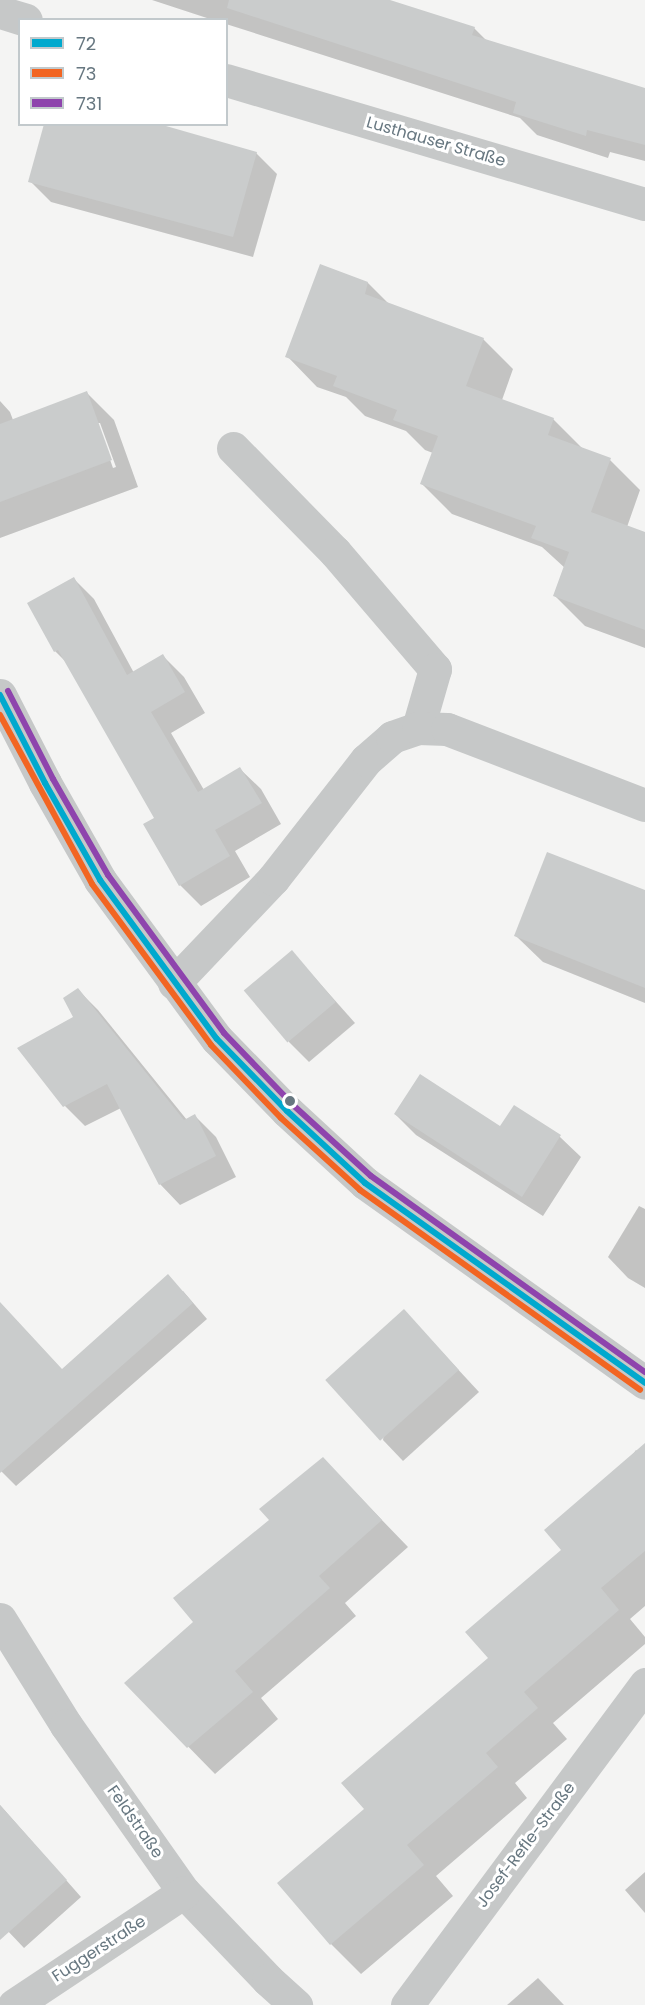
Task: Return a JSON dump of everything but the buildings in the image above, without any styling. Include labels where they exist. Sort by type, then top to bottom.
[{"type":"street","points":[[0,12],[20,18]]},
{"type":"street","name":"Lusthauser Straße","points":[[228,81],[645,204]]},
{"type":"street","points":[[233,448],[335,552],[435,669],[418,728]]},
{"type":"street","points":[[0,695],[45,783],[100,880],[217,1039],[287,1111],[365,1183],[645,1383]]},
{"type":"street","points":[[174,983],[273,879],[366,760],[392,736],[418,728],[447,729],[645,805]]},
{"type":"street","name":"Feldstraße","points":[[0,1619],[66,1725],[184,1892],[268,1980],[296,2005]]},
{"type":"street","name":"Josef-Refle-Straße","points":[[407,2005],[645,1684]]},
{"type":"street","name":"Fuggerstraße","points":[[14,2005],[184,1892]]},
{"type":"transit line","name":"731","points":[[8,691],[53,779],[108,875],[224,1033],[293,1105],[371,1176],[645,1372]]},
{"type":"transit line","name":"72","points":[[0,695],[45,783],[100,880],[217,1039],[287,1111],[365,1183],[645,1383]]},
{"type":"transit line","name":"73","points":[[0,715],[92,884],[211,1045],[281,1118],[360,1190],[640,1390]]}]
